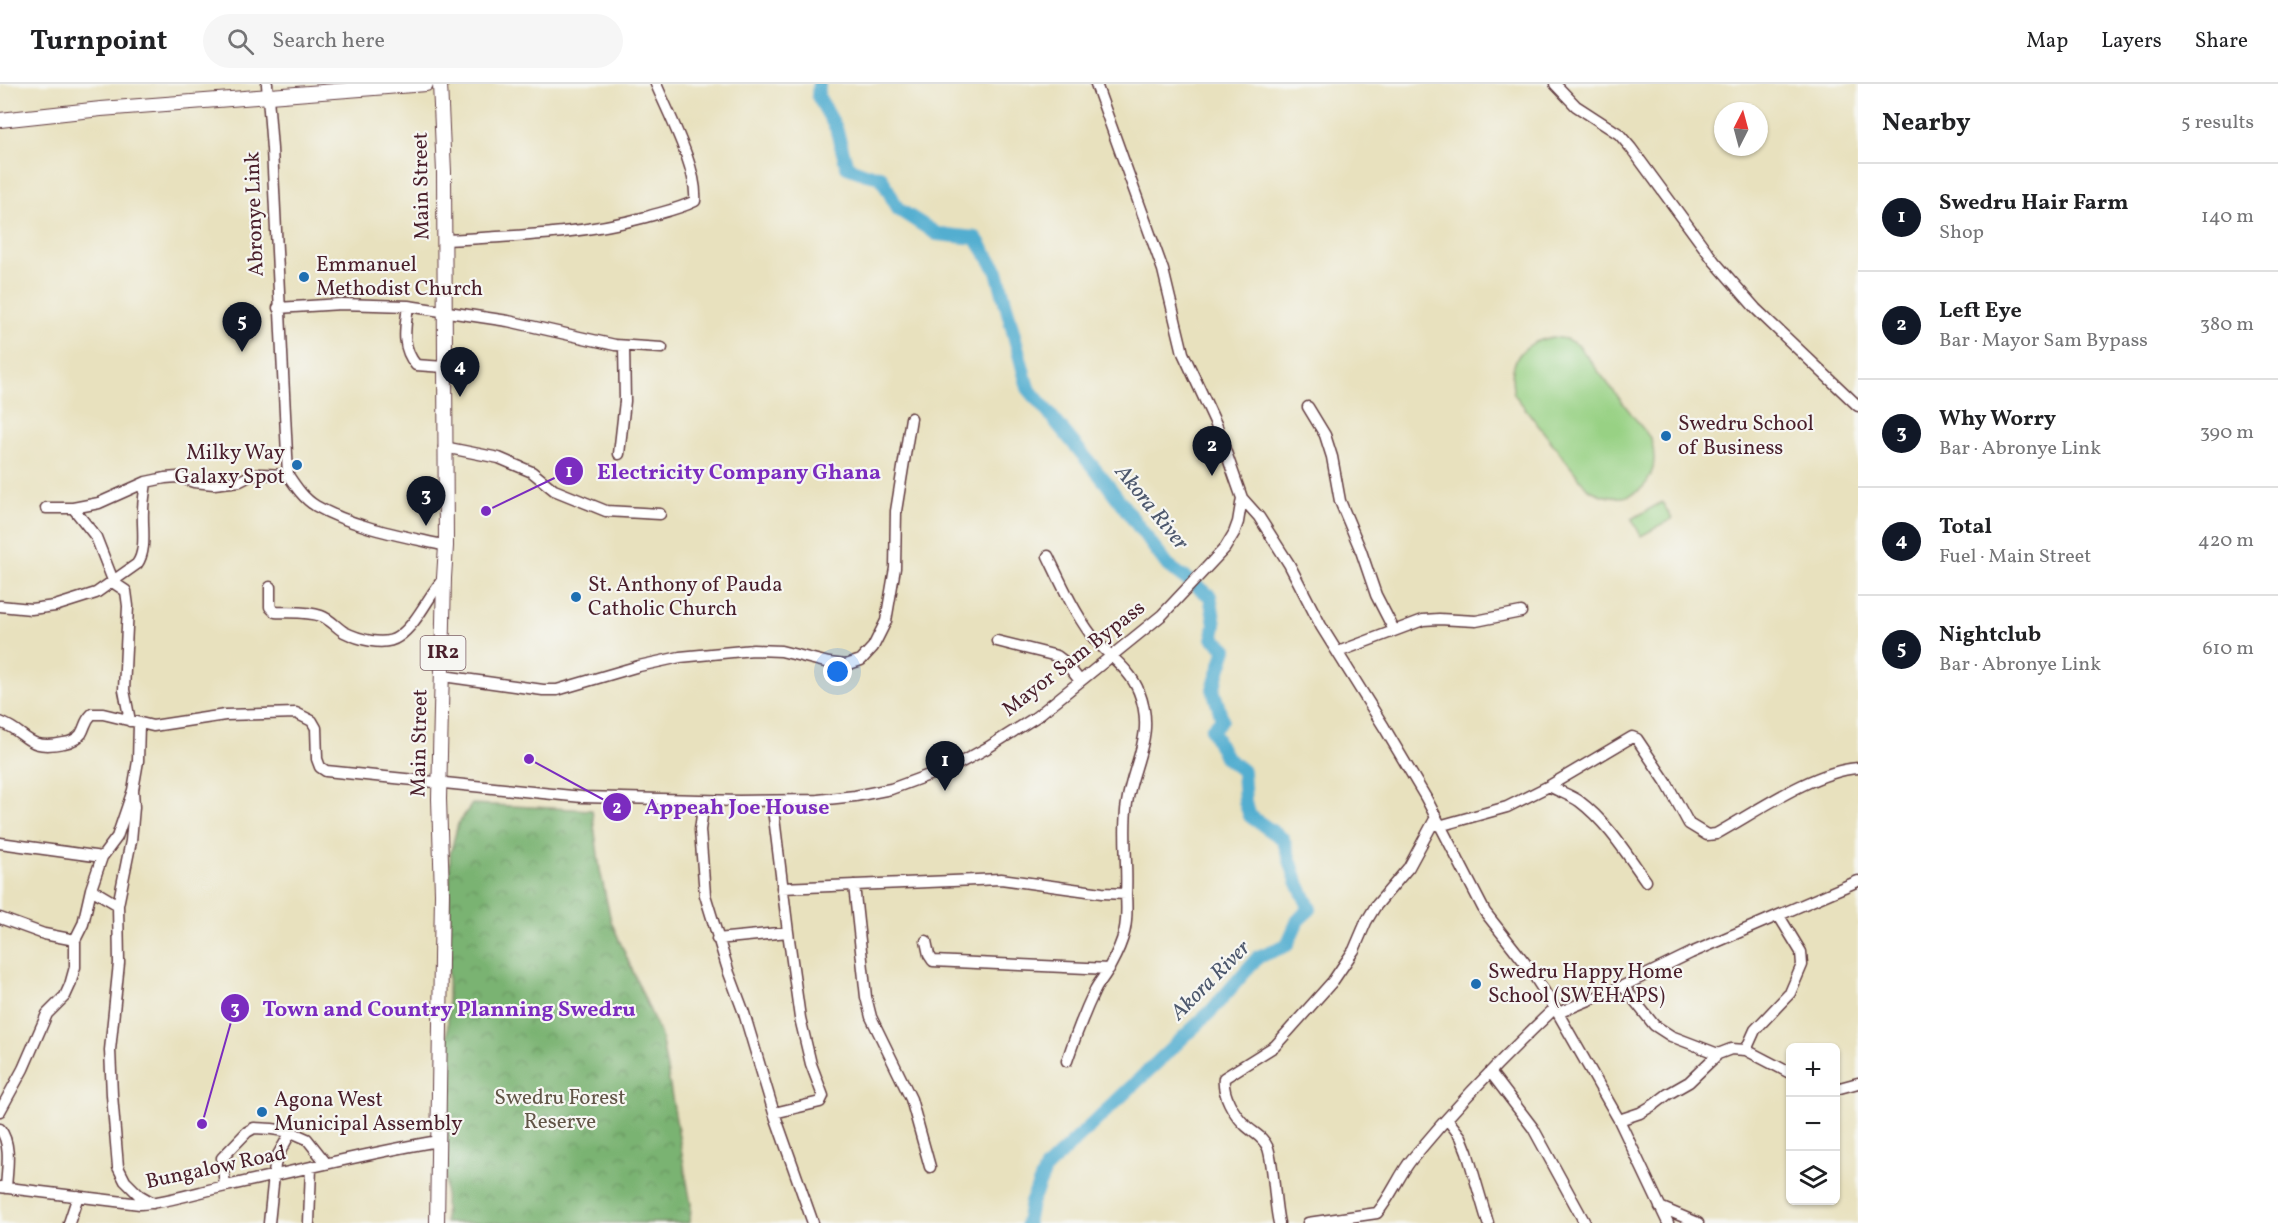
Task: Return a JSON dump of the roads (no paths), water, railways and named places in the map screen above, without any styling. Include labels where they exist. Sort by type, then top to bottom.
[{"type":"main road","points":[[0,120],[267,90],[426,84]]},
{"type":"main road","name":"Main Street","points":[[437,1223],[442,893],[440,782],[446,546],[445,311],[440,84]]},
{"type":"street","points":[[444,240],[584,231],[621,224],[683,207],[695,201],[696,189],[693,179],[657,84]]},
{"type":"street","points":[[1096,84],[1163,270],[1183,353],[1216,424],[1242,498],[1272,535],[1321,626],[1426,798],[1485,912],[1529,968],[1556,1010],[1619,1120],[1668,1223]]},
{"type":"street","points":[[1555,84],[1576,106],[1619,134],[1714,261],[1756,309],[1858,406]]},
{"type":"street","name":"Abronye Link","points":[[267,90],[288,475]]},
{"type":"street","points":[[278,308],[341,304],[408,306],[508,321],[624,346],[662,348]]},
{"type":"street","points":[[408,306],[405,343],[407,355],[416,365],[444,367]]},
{"type":"street","points":[[619,454],[625,401],[624,346]]},
{"type":"street","points":[[1308,407],[1325,435],[1340,501],[1376,595],[1394,630]]},
{"type":"street","points":[[443,676],[557,690],[639,666],[680,657],[753,650],[781,651],[846,665],[861,660],[873,647],[885,621],[895,568],[896,511],[911,418]]},
{"type":"street","points":[[444,447],[513,464],[532,472],[554,490],[606,511],[660,513]]},
{"type":"street","points":[[46,508],[73,508],[99,503],[146,482],[178,477],[194,482],[214,484],[240,481],[260,474],[288,475],[303,496],[316,506],[368,525],[446,546]]},
{"type":"street","points":[[0,606],[31,609],[55,606],[96,593],[114,583],[140,559],[146,482]]},
{"type":"street","name":"Mayor Sam Bypass","points":[[134,722],[153,726],[225,715],[296,713],[312,721],[316,728],[317,759],[320,767],[326,771],[582,797],[704,801],[818,800],[891,789],[956,765],[987,748],[1036,717],[1112,657],[1162,615],[1225,548],[1234,533],[1242,498]]},
{"type":"street","points":[[0,1112],[23,1069],[47,1014],[65,996],[70,985],[75,968],[75,940],[83,924],[91,889],[102,858],[117,837],[133,790],[138,761],[134,722],[124,690],[128,600],[126,591],[114,583],[96,537],[73,508]]},
{"type":"street","points":[[1048,556],[1080,618],[1092,636],[1129,674],[1139,691],[1146,732],[1126,804],[1128,922],[1120,947],[1109,969],[1096,987],[1081,1020],[1067,1061]]},
{"type":"street","points":[[270,588],[270,606],[274,612],[307,612],[324,616],[344,631],[375,642],[387,642],[398,638],[416,618],[431,593],[444,578]]},
{"type":"street","points":[[1338,652],[1423,620],[1476,621],[1521,612]]},
{"type":"street","points":[[997,641],[1057,656],[1080,681]]},
{"type":"street","points":[[0,722],[11,727],[29,742],[47,745],[71,742],[81,734],[85,721],[92,714],[103,714],[134,722]]},
{"type":"street","points":[[1279,1223],[1268,1148],[1260,1136],[1244,1125],[1227,1098],[1223,1086],[1224,1078],[1275,1046],[1333,981],[1354,950],[1375,907],[1409,867],[1437,823],[1507,807],[1549,786],[1632,737],[1637,739],[1666,782],[1689,825],[1707,835],[1716,834],[1783,796],[1827,775],[1858,768]]},
{"type":"street","points":[[1549,786],[1577,800],[1597,817],[1646,881]]},
{"type":"street","points":[[133,790],[131,841],[118,905],[120,963],[110,1050],[118,1167],[125,1181],[139,1195],[153,1203]]},
{"type":"street","points":[[704,801],[700,830],[705,896],[774,1113],[813,1223]]},
{"type":"street","points":[[772,801],[788,932],[806,1043],[823,1096],[820,1102],[774,1113]]},
{"type":"street","points":[[0,843],[102,858]]},
{"type":"street","points":[[782,888],[1001,879],[1102,893],[1126,894]]},
{"type":"street","points":[[1308,1223],[1375,1218],[1410,1161],[1522,1039],[1556,1010],[1623,986],[1691,953],[1858,881]]},
{"type":"street","points":[[854,885],[870,1017],[911,1099],[930,1167]]},
{"type":"street","points":[[91,889],[118,905]]},
{"type":"street","points":[[1746,1050],[1755,1030],[1790,993],[1802,965],[1801,952],[1779,916]]},
{"type":"street","points":[[0,918],[44,933],[75,940]]},
{"type":"street","points":[[717,939],[788,932]]},
{"type":"street","points":[[926,941],[933,961],[1109,969]]},
{"type":"street","points":[[1623,986],[1654,1025],[1671,1036],[1718,1053]]},
{"type":"street","points":[[1619,1120],[1640,1113],[1689,1082],[1718,1053],[1731,1049],[1746,1050],[1786,1071]]},
{"type":"street","points":[[1491,1073],[1533,1128],[1585,1223]]},
{"type":"street","points":[[1840,1088],[1858,1083]]},
{"type":"street","points":[[1447,1119],[1461,1137],[1467,1152],[1488,1223]]},
{"type":"street","points":[[225,1186],[222,1158],[246,1132],[254,1128],[291,1132],[307,1139],[326,1163]]},
{"type":"street","points":[[0,1129],[4,1134],[7,1152],[3,1187]]},
{"type":"street","points":[[269,1223],[278,1155],[291,1132]]},
{"type":"street","name":"Bungalow Road","points":[[3,1187],[140,1204],[153,1203],[326,1163],[438,1141]]},
{"type":"street","points":[[309,1223],[311,1167]]},
{"type":"street","points":[[69,1223],[78,1196]]},
{"type":"street","points":[[1660,1207],[1698,1223]]},
{"type":"waterway","name":"Akora River","points":[[819,84],[818,96],[836,128],[847,167],[881,177],[898,209],[937,234],[976,238],[997,271],[1028,388],[1107,484],[1168,566],[1210,596],[1215,624],[1213,638],[1226,649],[1213,689],[1222,719],[1212,730],[1225,757],[1243,771],[1245,802],[1250,816],[1283,839],[1297,881],[1310,909],[1298,920],[1287,945],[1258,957],[1211,1011],[1046,1168],[1031,1203],[1027,1223]]},
{"type":"place","name":"Emmanuel Methodist Church","points":[[304,277]]},
{"type":"place","name":"Nightclub","points":[[242,352]]},
{"type":"place","name":"Total","points":[[460,397]]},
{"type":"place","name":"Swedru School of Business","points":[[1666,436]]},
{"type":"place","name":"Milky Way Galaxy Spot","points":[[297,465]]},
{"type":"place","name":"Left Eye","points":[[1212,476]]},
{"type":"place","name":"Electricity Company Ghana","points":[[486,511]]},
{"type":"place","name":"Why Worry","points":[[426,526]]},
{"type":"place","name":"St. Anthony of Pauda Catholic Church","points":[[576,597]]},
{"type":"place","name":"Appeah Joe House","points":[[529,759]]},
{"type":"place","name":"Swedru Hair Farm","points":[[945,791]]},
{"type":"place","name":"Swedru Happy Home School (SWEHAPS)","points":[[1476,984]]},
{"type":"place","name":"Agona West Municipal Assembly","points":[[262,1112]]},
{"type":"place","name":"Town and Country Planning Swedru","points":[[202,1124]]},
{"type":"park label","name":"Swedru Forest Reserve","points":[[560,1110]]}]
